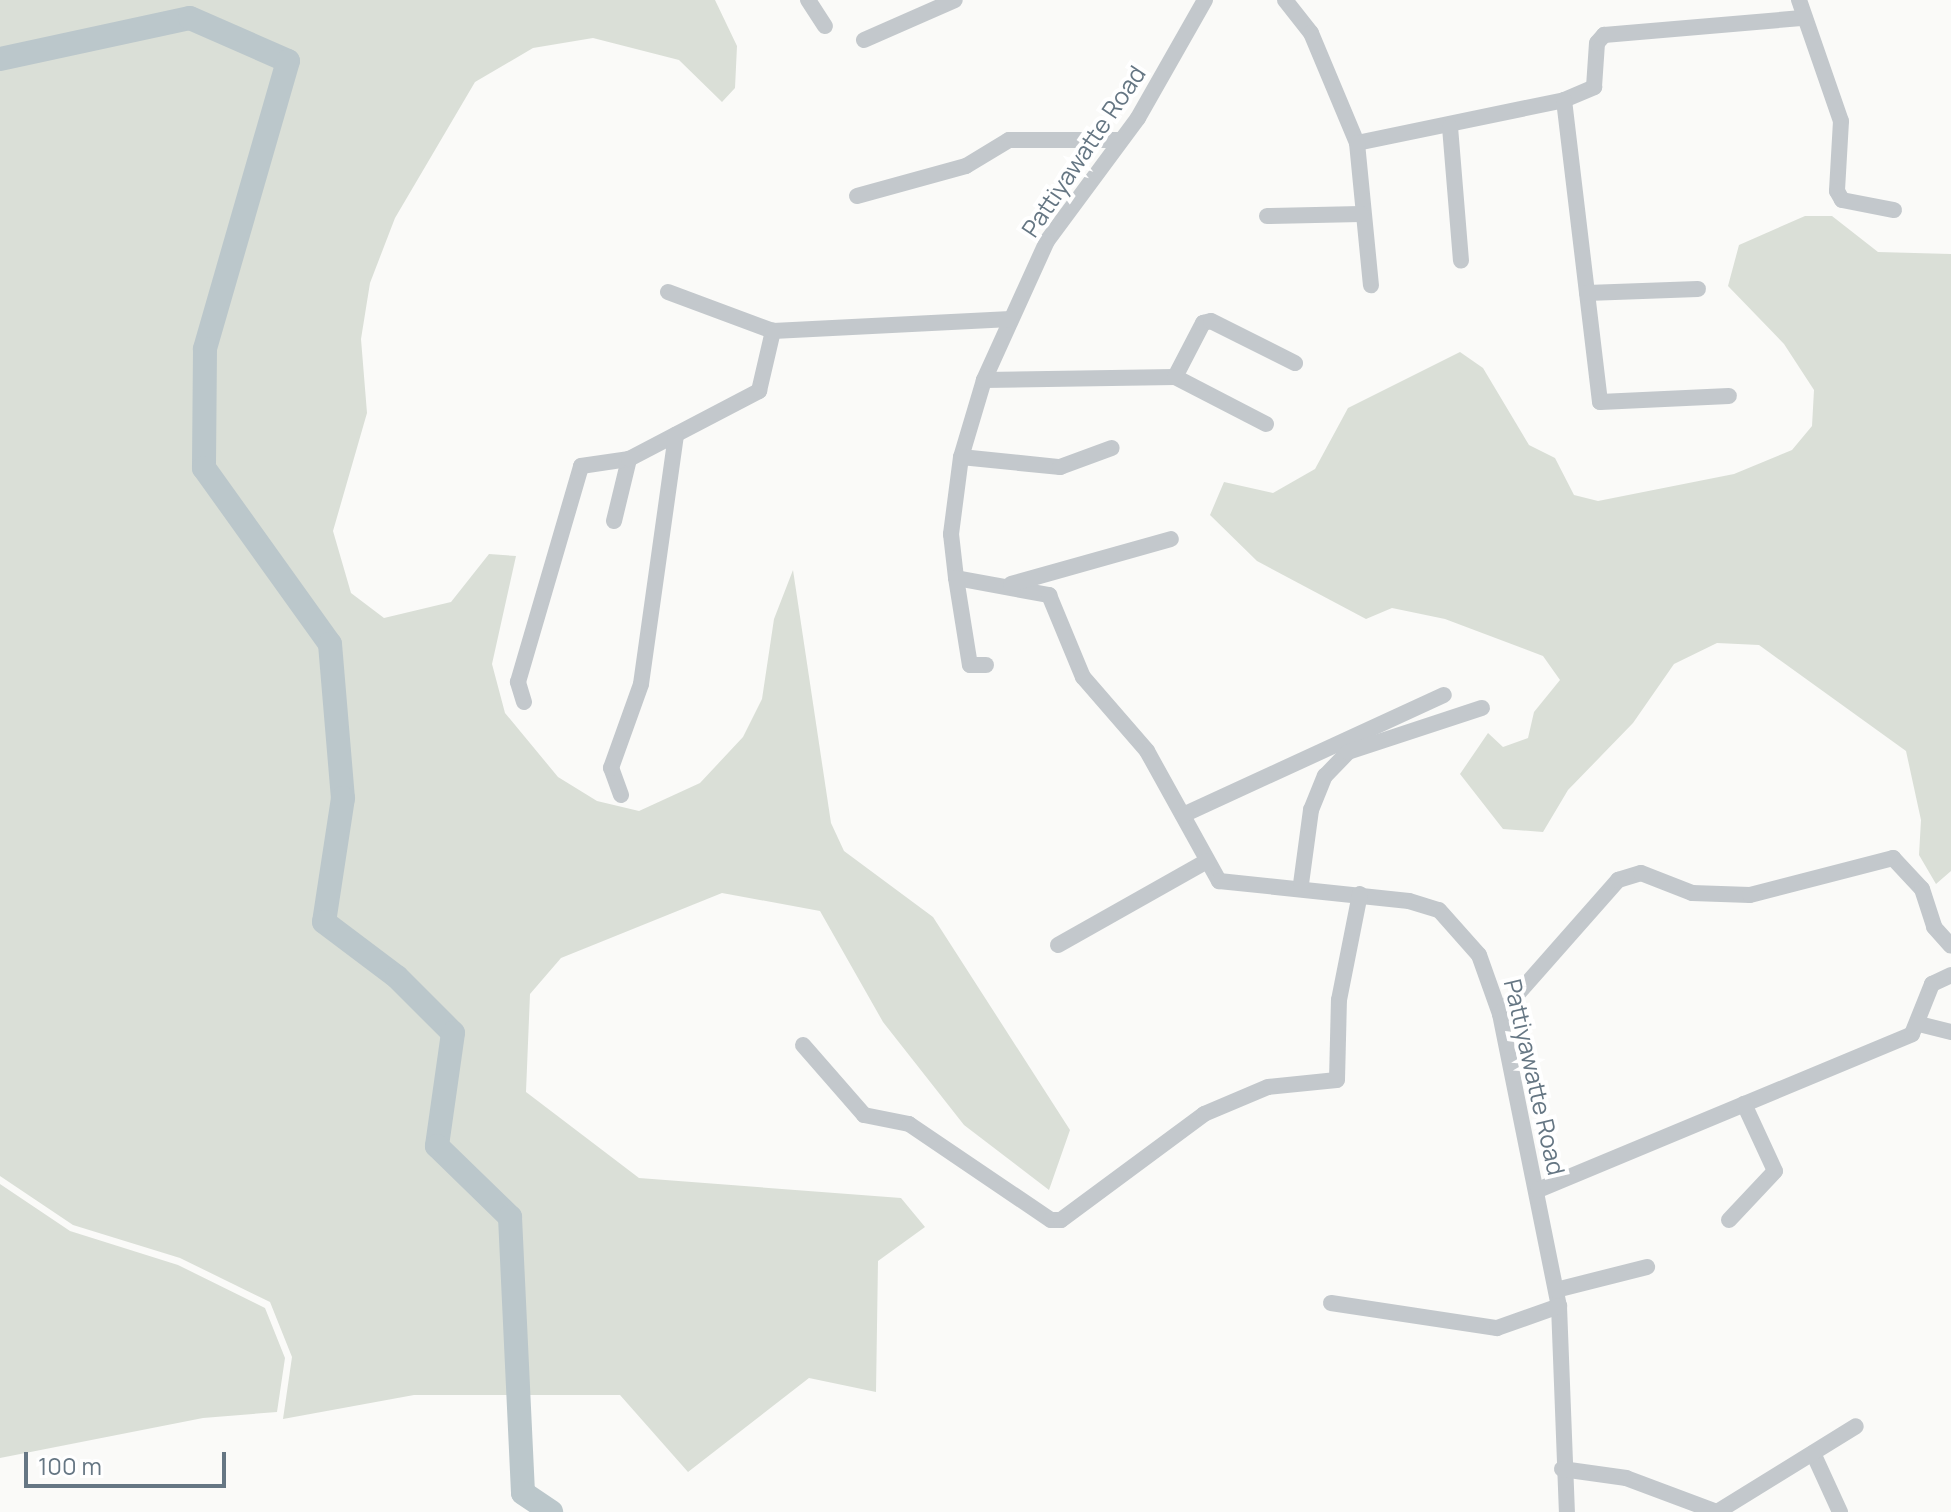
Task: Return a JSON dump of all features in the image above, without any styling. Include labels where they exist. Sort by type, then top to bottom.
[{"type":"street","points":[[808,0],[825,26]]},
{"type":"street","points":[[864,40],[955,0]]},
{"type":"street","points":[[1285,0],[1311,33],[1357,143],[1361,214],[1371,285]]},
{"type":"street","points":[[1799,0],[1841,121],[1837,191],[1842,200],[1894,210]]},
{"type":"street","name":"Pattiyawatte Road","points":[[1200,1],[1120,140],[1047,241],[984,380],[961,457],[951,534],[956,578],[1049,595],[1083,677],[1147,751],[1219,881],[1233,887],[1301,884],[1409,901],[1456,925],[1479,955],[1500,1014],[1538,1190],[1557,1298],[1562,1469],[1567,1512]]},
{"type":"street","points":[[1357,143],[1450,127],[1564,100],[1594,87],[1597,43],[1604,35],[1804,18]]},
{"type":"street","points":[[1564,100],[1600,402],[1729,396]]},
{"type":"street","points":[[1450,127],[1461,261]]},
{"type":"street","points":[[857,196],[966,166],[1009,140],[1120,140]]},
{"type":"street","points":[[1267,216],[1361,214]]},
{"type":"street","points":[[1587,293],[1698,289]]},
{"type":"street","points":[[668,292],[773,331],[1011,319]]},
{"type":"street","points":[[1175,377],[1203,323],[1211,321],[1295,363]]},
{"type":"street","points":[[524,702],[518,682],[576,472],[629,459],[759,391],[773,331]]},
{"type":"street","points":[[984,380],[1175,377],[1266,424]]},
{"type":"street","points":[[621,795],[611,768],[641,684],[676,434]]},
{"type":"street","points":[[961,457],[1060,467],[1112,448]]},
{"type":"street","points":[[614,521],[629,459]]},
{"type":"street","points":[[1007,585],[1171,539]]},
{"type":"street","points":[[956,578],[970,665],[986,665]]},
{"type":"street","points":[[1183,815],[1444,695]]},
{"type":"street","points":[[1301,884],[1311,810],[1325,776],[1348,752],[1482,708]]},
{"type":"street","points":[[1500,1014],[1618,880],[1641,873],[1692,893],[1750,895],[1893,858],[1922,889],[1934,927],[1951,946]]},
{"type":"street","points":[[1058,945],[1207,861]]},
{"type":"street","points":[[803,1045],[864,1115],[909,1124],[1041,1214],[1061,1220],[1204,1114],[1268,1087],[1337,1080],[1339,1000],[1360,894]]},
{"type":"street","points":[[1538,1190],[1912,1034],[1919,1024],[1932,984],[1951,975]]},
{"type":"street","points":[[1919,1024],[1951,1032]]},
{"type":"street","points":[[1729,1220],[1775,1171],[1744,1104]]},
{"type":"street","points":[[1331,1303],[1514,1328],[1557,1298],[1647,1267]]},
{"type":"street","points":[[1562,1469],[1626,1478],[1717,1512],[1856,1426]]},
{"type":"street","points":[[1813,1453],[1840,1512]]},
{"type":"shaded area","points":[[0,0],[715,0],[737,46],[735,88],[722,102],[679,60],[593,38],[533,48],[475,82],[395,218],[370,283],[361,339],[367,413],[333,531],[351,593],[384,618],[451,602],[489,554],[516,556],[492,664],[505,713],[558,777],[597,801],[639,811],[700,783],[743,737],[762,699],[774,619],[793,570],[831,823],[844,851],[933,917],[1070,1130],[1049,1190],[964,1125],[883,1022],[820,911],[722,893],[561,958],[530,994],[526,1092],[639,1178],[901,1198],[925,1227],[878,1261],[876,1392],[809,1378],[688,1472],[620,1395],[414,1395],[283,1419],[292,1357],[270,1302],[180,1258],[73,1225],[0,1176]]},
{"type":"shaded area","points":[[1805,216],[1832,216],[1878,252],[1951,254],[1951,871],[1936,884],[1919,855],[1921,820],[1906,751],[1759,645],[1717,643],[1674,664],[1633,723],[1568,790],[1543,832],[1503,829],[1460,774],[1488,733],[1503,747],[1528,738],[1534,712],[1560,680],[1543,656],[1445,619],[1392,608],[1366,619],[1257,561],[1210,515],[1224,482],[1273,493],[1315,469],[1348,408],[1460,352],[1483,368],[1529,445],[1555,458],[1574,495],[1598,501],[1734,474],[1792,450],[1812,426],[1814,390],[1784,344],[1728,286],[1739,245]]},
{"type":"shaded area","points":[[0,1184],[70,1231],[178,1265],[265,1308],[285,1358],[277,1412],[203,1418],[0,1458]]},
{"type":"waterway","points":[[0,59],[190,18],[288,61],[205,349],[204,468],[330,644],[343,798],[324,922],[397,977],[453,1033],[437,1146],[510,1217],[523,1493],[551,1512]]}]
